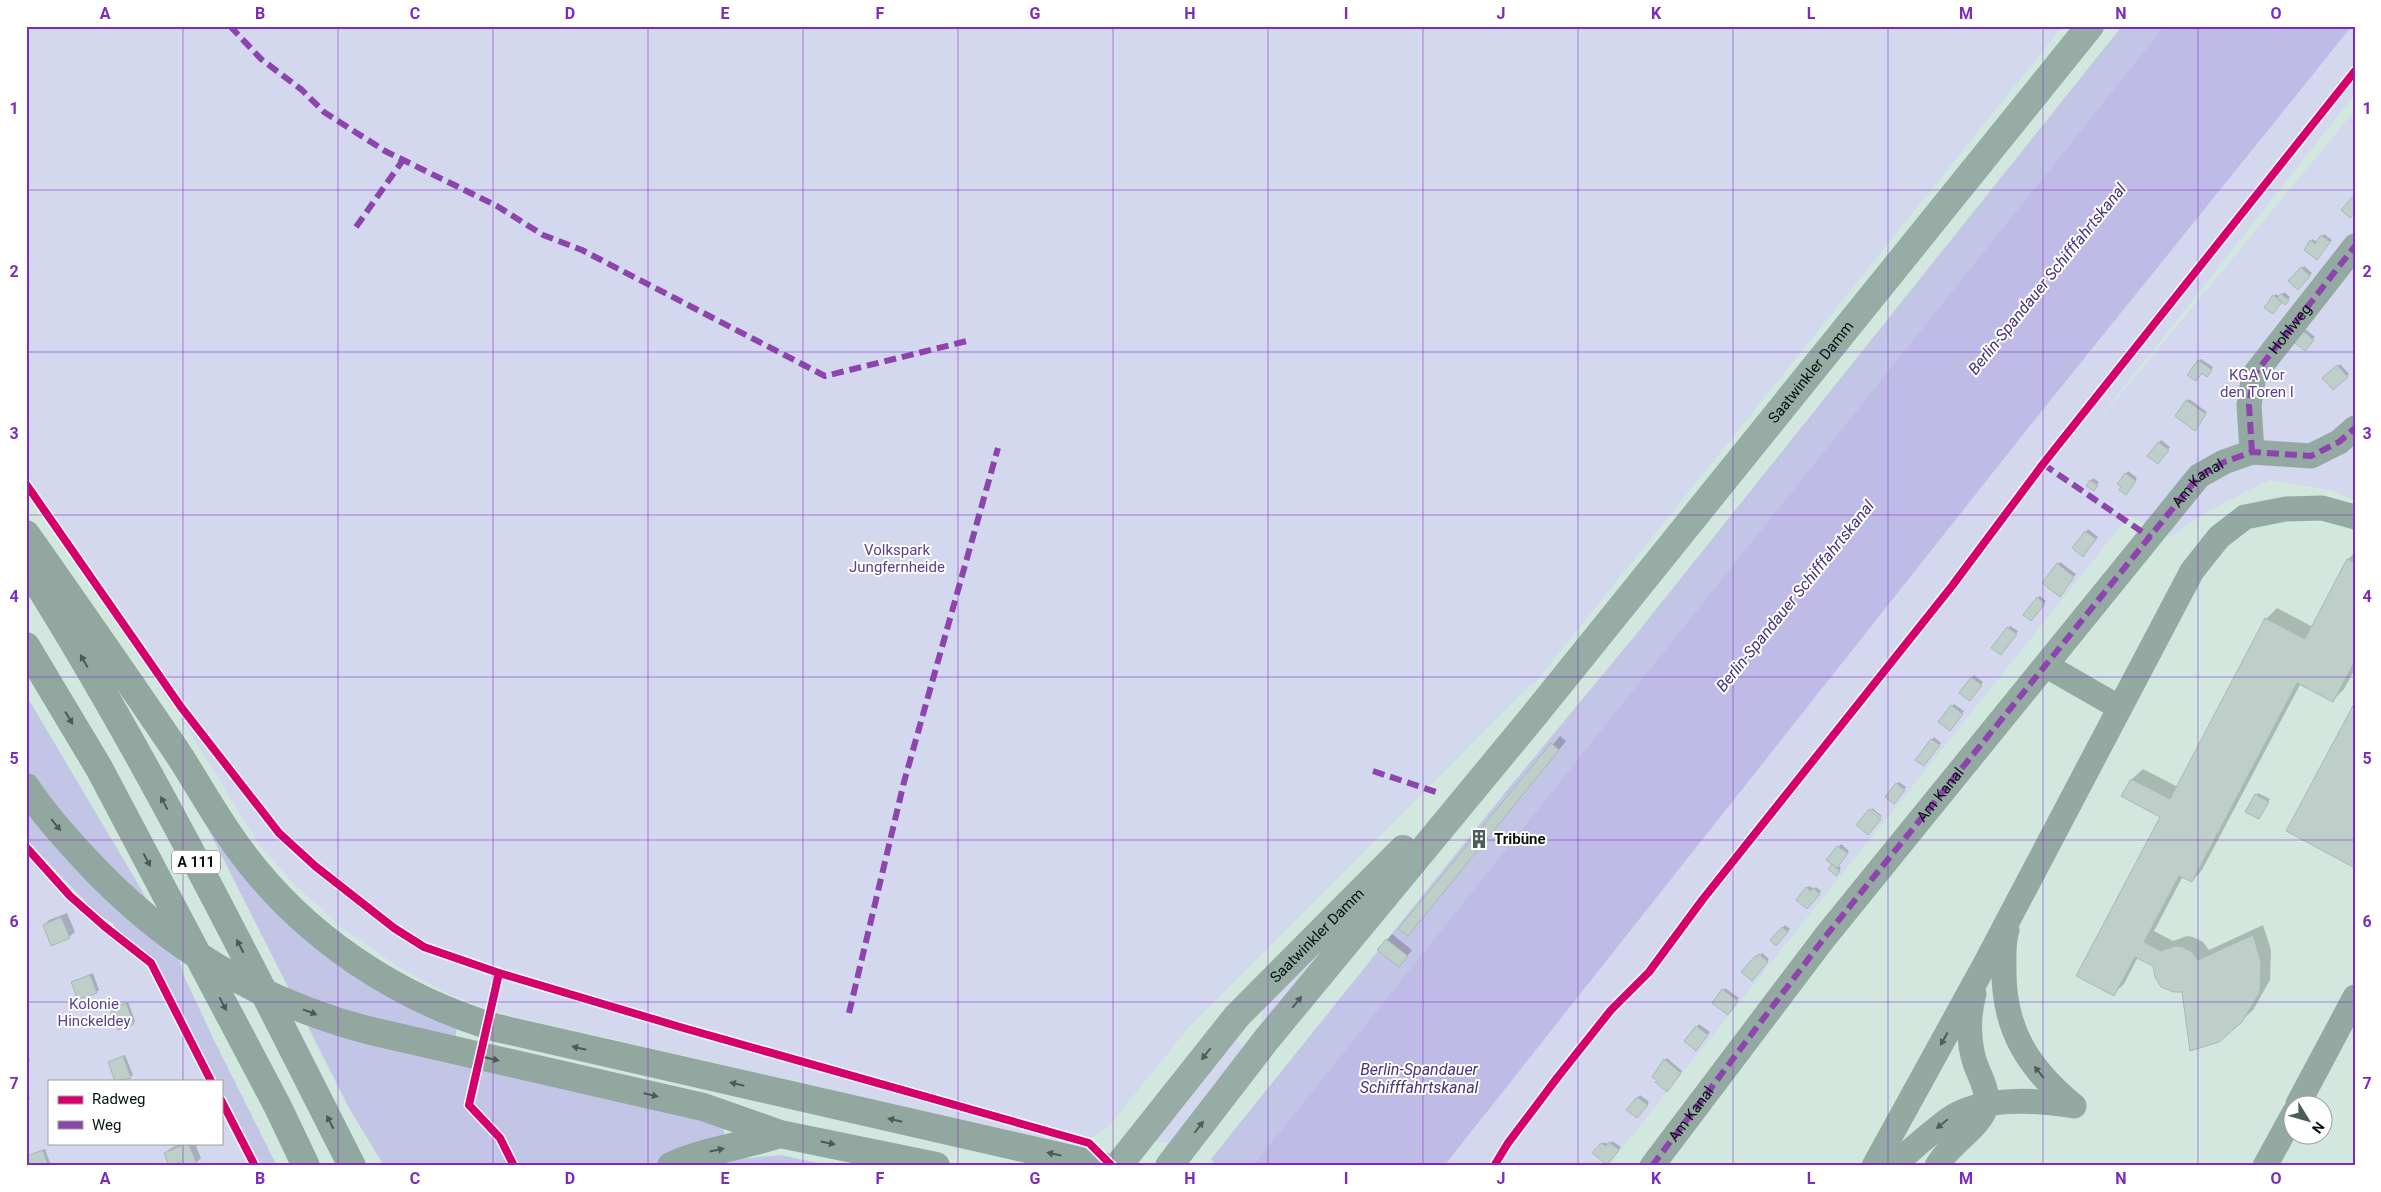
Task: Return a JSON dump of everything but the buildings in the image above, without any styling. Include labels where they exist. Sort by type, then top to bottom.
[{"type":"highway","points":[[26,534],[180,756],[240,850],[264,881],[306,924],[336,947],[406,992],[470,1020],[497,1028],[1102,1166]]},
{"type":"highway","name":"A 111","points":[[26,566],[136,750],[218,904],[352,1166]]},
{"type":"highway","name":"A 111","points":[[26,646],[98,768],[273,1098],[306,1166]]},
{"type":"highway","points":[[26,787],[71,844],[116,892],[161,932],[215,967],[261,991],[311,1013],[345,1024],[428,1044],[703,1107],[780,1134],[936,1166]]},
{"type":"highway","points":[[671,1166],[690,1157],[747,1145],[780,1134]]},
{"type":"main road","name":"Saatwinkler Damm","points":[[1169,1166],[1266,1040],[1532,718],[2090,26]]},
{"type":"main road","name":"Saatwinkler Damm","points":[[1118,1166],[1236,1016],[1532,718]]},
{"type":"main road","points":[[1236,1016],[1266,1040]]},
{"type":"street","name":"Hohlweg","points":[[2252,452],[2249,405],[2254,375],[2355,246]]},
{"type":"street","points":[[2252,452],[2311,456],[2339,442],[2355,428]]},
{"type":"street","name":"Am Kanal","points":[[1652,1166],[1826,937],[2199,476],[2224,462],[2252,452]]},
{"type":"street","points":[[1874,1166],[1984,966],[2018,898],[2192,571],[2219,537],[2245,517],[2286,510],[2322,508],[2355,517]]},
{"type":"street","points":[[2047,666],[2120,708]]},
{"type":"street","points":[[1893,1166],[1951,1117],[1987,1105],[2010,1101],[2037,1100],[2074,1106],[2051,1087],[2034,1066],[2011,1026],[2004,986],[2004,938],[2018,898]]},
{"type":"street","points":[[1937,1166],[1943,1154],[1979,1118],[1987,1105],[1983,1083],[1974,1061],[1970,1027],[1972,1002],[1984,966]]},
{"type":"street","points":[[2303,1094],[2355,997]]},
{"type":"street","points":[[2266,1166],[2284,1132]]},
{"type":"green space","name":"Volkspark Jungfernheide","points":[[26,26],[2063,26],[1535,683],[1525,690],[1190,1026],[1109,1126],[1078,1147],[504,1014],[448,994],[400,968],[341,927],[296,886],[259,845],[188,729],[26,493]]},
{"type":"green space","name":"KGA Vor den Toren I","points":[[2352,26],[2355,26],[2355,94],[2077,447],[2355,110],[2355,501],[2331,490],[2269,480],[2203,514],[2171,537],[2129,516],[1608,1166],[1444,1166],[2029,427]]},
{"type":"green space","name":"Kolonie Hinckeldey","points":[[26,855],[74,906],[151,972],[205,1080],[48,1080],[48,1144],[222,1144],[222,1115],[248,1166],[26,1166]]},
{"type":"green space","points":[[1341,929],[1266,1021],[1261,1019],[1263,1008]]},
{"type":"green space","points":[[1235,1040],[1247,1049],[1170,1144],[1155,1141]]},
{"type":"shaded area","points":[[2122,26],[2164,26],[1254,1166],[1216,1166],[1211,1159],[1508,789],[1633,638]]},
{"type":"shaded area","points":[[26,695],[141,889],[180,961],[183,974],[215,1042],[277,1166],[257,1166],[222,1096],[222,1080],[215,1080],[158,966],[113,926],[114,924],[97,914],[26,839]]},
{"type":"shaded area","points":[[192,797],[225,844],[457,1027],[451,1061],[723,1126],[728,1160],[781,1155],[832,1166],[384,1166],[349,1108]]},
{"type":"water","name":"Berlin-Spandauer Schifffahrtskanal","points":[[2164,26],[2352,26],[2029,427],[1444,1166],[1253,1166]]},
{"type":"marked path","points":[[230,26],[261,59],[302,90],[324,112],[385,151],[497,206],[543,235],[582,250],[825,376],[971,340]]},
{"type":"marked path","points":[[356,227],[403,160]]},
{"type":"marked path","points":[[2252,452],[2249,405],[2254,375],[2355,246]]},
{"type":"marked path","points":[[1652,1166],[1825,937],[2199,476],[2224,462],[2252,452],[2311,456],[2339,442],[2355,428]]},
{"type":"marked path","points":[[849,1013],[904,782],[998,448]]},
{"type":"marked path","points":[[2043,464],[2151,538]]},
{"type":"marked path","points":[[1373,771],[1439,793]]},
{"type":"cycle path","points":[[1494,1166],[1508,1143],[1557,1078],[1611,1010],[1649,972],[1703,899],[1952,586],[2043,464],[2355,71]]},
{"type":"cycle path","points":[[26,484],[181,707],[279,833],[315,866],[394,928],[424,947],[499,973],[680,1027],[1089,1143],[1112,1166]]},
{"type":"cycle path","points":[[26,847],[70,896],[151,963],[210,1080]]},
{"type":"cycle path","points":[[499,973],[469,1105],[500,1138],[514,1166]]},
{"type":"cycle path","points":[[222,1102],[255,1166]]},
{"type":"place","name":"Tribüne","points":[[1479,839]]}]
